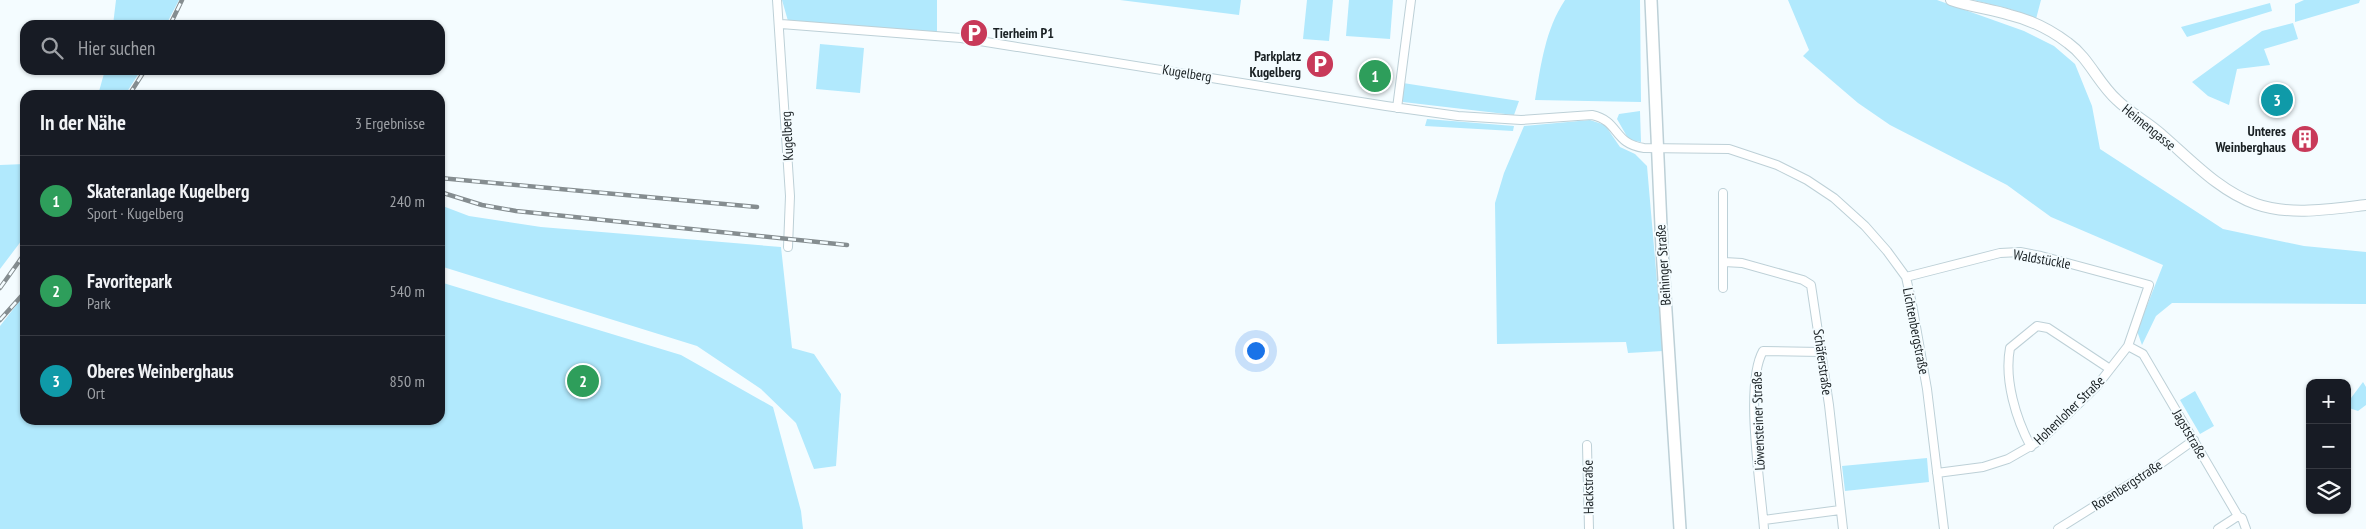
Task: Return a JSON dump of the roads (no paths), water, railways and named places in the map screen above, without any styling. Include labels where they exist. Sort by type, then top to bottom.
[{"type":"main road","name":"Beihinger Straße","points":[[1651,0],[1657,148],[1680,529]]},
{"type":"street","name":"Kugelberg","points":[[777,0],[790,196],[788,247]]},
{"type":"street","points":[[1397,108],[1411,0]]},
{"type":"street","name":"Heimengasse","points":[[1951,0],[1976,8],[2012,15],[2050,31],[2070,44],[2087,60],[2105,88],[2118,102],[2145,120],[2201,171],[2247,200],[2267,207],[2297,210],[2366,205]]},
{"type":"street","name":"Kugelberg","points":[[780,24],[961,38],[1397,108],[1521,120],[1592,115]]},
{"type":"street","name":"Lichtenbergstraße","points":[[1592,115],[1604,117],[1611,122],[1617,133],[1630,145],[1657,148],[1729,149],[1756,157],[1807,180],[1834,198],[1865,226],[1906,277],[1928,389],[1944,529]]},
{"type":"street","points":[[1723,193],[1723,288]]},
{"type":"street","name":"Waldstückle","points":[[1906,277],[2000,253],[2020,252],[2050,258],[2149,285]]},
{"type":"street","name":"Schäferstraße","points":[[1724,262],[1742,263],[1803,280],[1811,285],[1842,529]]},
{"type":"street","name":"Hohenloher Straße","points":[[1937,473],[1983,467],[2008,459],[2041,440],[2096,387],[2128,346],[2149,285]]},
{"type":"street","points":[[2031,447],[2025,436],[2013,396],[2007,364],[2010,348],[2037,326],[2048,328],[2110,369]]},
{"type":"street","name":"Jagststraße","points":[[2128,346],[2143,354],[2238,516],[2242,518],[2246,529]]},
{"type":"street","name":"Löwensteiner Straße","points":[[1764,529],[1755,431],[1757,362],[1763,351],[1821,352]]},
{"type":"street","name":"Rotenbergstraße","points":[[2058,529],[2149,472],[2194,440]]},
{"type":"street","name":"Hackstraße","points":[[1587,445],[1589,529]]},
{"type":"street","points":[[1764,520],[1840,510]]},
{"type":"street","points":[[2218,529],[2238,516]]},
{"type":"railway","points":[[172,20],[182,0]]},
{"type":"railway","points":[[132,90],[142,75]]},
{"type":"railway","points":[[445,178],[757,207]]},
{"type":"railway","points":[[445,194],[482,205],[516,211],[847,245]]},
{"type":"railway","points":[[0,288],[20,260]]},
{"type":"railway","points":[[0,320],[20,298]]},
{"type":"place","name":"Tierheim P1","points":[[974,33]]},
{"type":"place","name":"Parkplatz Kugelberg","points":[[1320,64]]},
{"type":"place","name":"Skateranlage Kugelberg","points":[[1375,76]]},
{"type":"place","name":"Oberes Weinberghaus","points":[[2277,100]]},
{"type":"place","name":"Unteres Weinberghaus","points":[[2305,139]]},
{"type":"place","name":"Favoritepark","points":[[583,381]]}]
